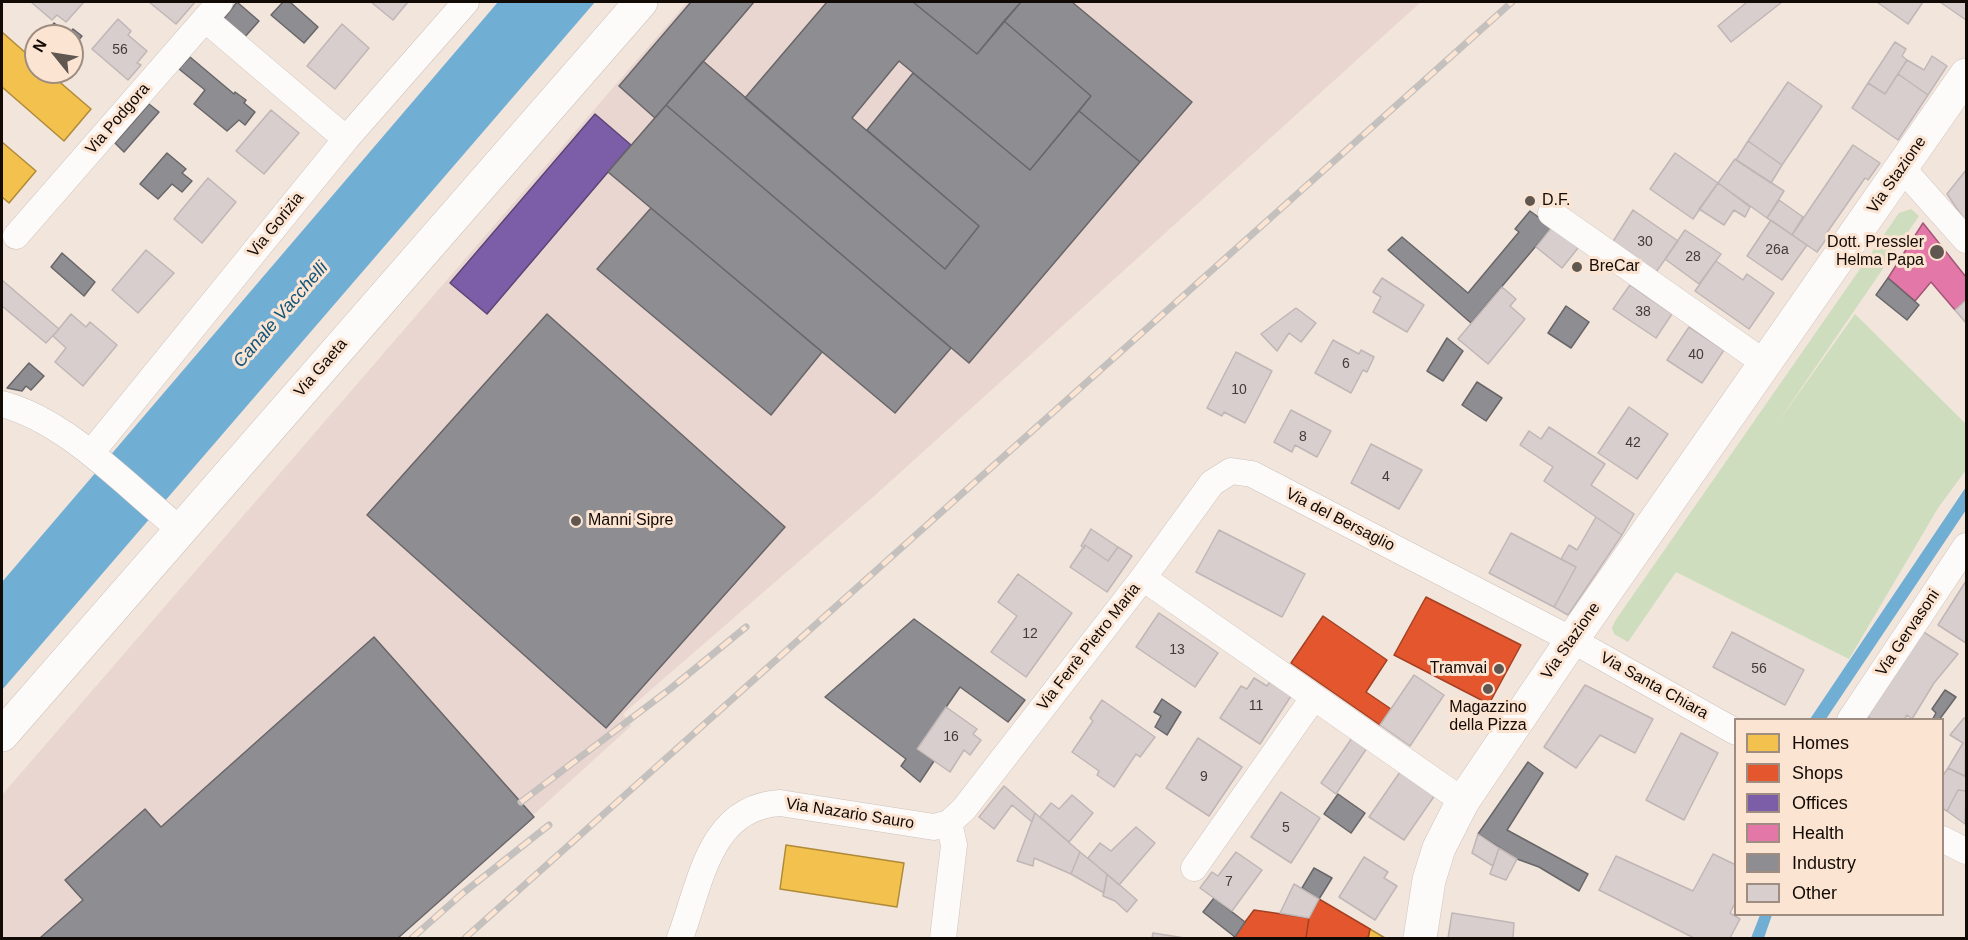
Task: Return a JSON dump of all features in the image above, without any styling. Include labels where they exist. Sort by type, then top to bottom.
[{"type":"street","name":"Via Gorizia","points":[[97,459],[346,139],[466,2]]},
{"type":"street","name":"Via Gaeta","points":[[2,735],[641,2]]},
{"type":"street","points":[[213,10],[346,139]]},
{"type":"street","name":"Via Podgora","points":[[16,236],[213,10]]},
{"type":"street","name":"Via Stazione","points":[[1420,939],[1429,880],[1439,848],[1463,801],[1572,640],[1966,75]]},
{"type":"street","points":[[1902,168],[1966,240]]},
{"type":"street","points":[[1551,213],[1766,364]]},
{"type":"street","points":[[2,404],[45,423],[97,459],[181,530]]},
{"type":"street","name":"Via del Bersaglio","points":[[1143,578],[1212,483],[1231,471],[1252,474],[1572,640]]},
{"type":"street","name":"Via Gervasoni","points":[[1851,718],[1966,546]]},
{"type":"street","name":"Via Ferrè Pietro Maria","points":[[949,823],[964,809],[1143,578],[1463,801]]},
{"type":"street","name":"Via Santa Chiara","points":[[1572,640],[1734,731]]},
{"type":"street","points":[[1194,868],[1314,697]]},
{"type":"street","name":"Via Nazario Sauro","points":[[680,939],[712,850],[731,820],[745,810],[761,804],[780,803],[934,827],[949,823]]},
{"type":"street","points":[[944,939],[954,845],[949,823]]},
{"type":"street","points":[[1944,840],[1966,851]]},
{"type":"shaded area","points":[[687,2],[1421,2],[872,498],[623,714],[631,726],[398,938],[2,938],[2,795]]},
{"type":"green space","points":[[1911,209],[1919,216],[1776,425],[1855,314],[1966,424],[1966,470],[1938,508],[1849,659],[1676,572],[1628,642],[1614,634],[1612,628],[1615,621],[1899,213]]},
{"type":"water","name":"Canale Vacchelli","points":[[498,2],[595,2],[2,690],[2,582]]},
{"type":"water","points":[[1966,487],[1966,510],[1827,718],[1811,718]]},
{"type":"water","points":[[1760,916],[1772,916],[1764,938],[1751,938]]},
{"type":"building: Homes","points":[[2,32],[24,51],[24,84],[62,84],[91,109],[64,141],[2,87]]},
{"type":"building: Homes","points":[[2,142],[36,171],[9,203],[2,197]]},
{"type":"building: Homes","points":[[786,845],[904,863],[897,907],[780,889]]},
{"type":"building: Homes","points":[[1370,929],[1385,938],[1368,938]]},
{"type":"building: Shops","points":[[1426,597],[1521,645],[1489,704],[1394,655]]},
{"type":"building: Shops","points":[[1323,616],[1387,660],[1366,692],[1391,709],[1380,725],[1291,663]]},
{"type":"building: Shops","points":[[1319,899],[1370,929],[1368,938],[1306,938],[1309,918]]},
{"type":"building: Shops","points":[[1254,910],[1309,918],[1306,938],[1233,938]]},
{"type":"building: Offices","points":[[595,114],[631,145],[487,314],[450,283]]},
{"type":"building: Health","points":[[1923,223],[1966,277],[1966,300],[1955,310],[1931,282],[1915,301],[1888,278]]},
{"type":"building: Industry","points":[[237,2],[259,21],[243,39],[222,21]]},
{"type":"building: Industry","points":[[283,2],[290,2],[318,27],[304,43],[271,15]]},
{"type":"building: Industry","points":[[691,2],[754,2],[655,118],[619,86]]},
{"type":"building: Industry","points":[[827,2],[913,2],[977,54],[1004,21],[1091,96],[1030,170],[899,61],[852,118],[979,226],[945,269],[745,98]]},
{"type":"building: Industry","points":[[913,2],[1021,2],[977,54]]},
{"type":"building: Industry","points":[[1021,2],[1072,2],[1192,102],[1140,162],[1079,111],[1091,96],[1004,21]]},
{"type":"building: Industry","points":[[190,57],[234,94],[235,92],[246,100],[244,103],[255,112],[245,125],[239,120],[227,131],[194,104],[205,90],[179,69]]},
{"type":"building: Industry","points":[[703,61],[945,269],[979,226],[867,130],[913,73],[1030,170],[1079,111],[1140,162],[969,363],[666,105]]},
{"type":"building: Industry","points":[[149,104],[159,112],[124,152],[115,143]]},
{"type":"building: Industry","points":[[666,105],[951,348],[895,413],[608,172]]},
{"type":"building: Industry","points":[[167,153],[186,169],[182,173],[192,181],[182,192],[172,184],[158,199],[140,184]]},
{"type":"building: Industry","points":[[651,208],[822,352],[771,415],[597,269]]},
{"type":"building: Industry","points":[[1530,211],[1552,227],[1471,323],[1388,250],[1402,237],[1468,293],[1519,232],[1515,229]]},
{"type":"building: Industry","points":[[62,253],[95,282],[84,296],[51,267]]},
{"type":"building: Industry","points":[[1888,278],[1919,305],[1907,320],[1876,295]]},
{"type":"building: Industry","points":[[1566,306],[1589,322],[1571,348],[1548,333]]},
{"type":"building: Industry","name":"Manni Sipre","points":[[547,314],[785,527],[606,728],[367,515]]},
{"type":"building: Industry","points":[[1447,338],[1463,351],[1443,381],[1427,371]]},
{"type":"building: Industry","points":[[29,363],[44,376],[31,390],[26,386],[22,391],[7,388]]},
{"type":"building: Industry","points":[[1477,382],[1502,398],[1486,421],[1462,405]]},
{"type":"building: Industry","points":[[914,619],[1025,700],[1008,722],[960,687],[917,749],[934,761],[920,782],[901,766],[906,759],[825,697]]},
{"type":"building: Industry","points":[[374,637],[534,817],[398,938],[40,938],[83,900],[65,880],[145,809],[161,827]]},
{"type":"building: Industry","points":[[1945,690],[1956,697],[1940,718],[1933,718],[1936,713],[1932,709]]},
{"type":"building: Industry","points":[[1162,699],[1181,712],[1167,735],[1155,727],[1161,716],[1154,712]]},
{"type":"building: Industry","points":[[1528,762],[1543,773],[1507,830],[1588,874],[1579,891],[1539,867],[1517,859],[1478,834]]},
{"type":"building: Industry","points":[[1338,794],[1365,813],[1351,833],[1324,814]]},
{"type":"building: Industry","points":[[1314,868],[1332,878],[1319,899],[1302,888]]},
{"type":"building: Industry","points":[[1214,898],[1245,922],[1235,937],[1203,912]]},
{"type":"building: Other","points":[[31,2],[84,2],[66,22],[57,15],[52,20]]},
{"type":"building: Other","points":[[149,2],[195,2],[176,24]]},
{"type":"building: Other","points":[[371,2],[408,2],[393,20]]},
{"type":"building: Other","points":[[1747,2],[1782,2],[1731,42],[1718,26]]},
{"type":"building: Other","points":[[1877,2],[1923,2],[1908,24]]},
{"type":"building: Other","points":[[1940,2],[1966,2],[1966,20]]},
{"type":"building: Other","points":[[118,19],[131,31],[128,35],[147,51],[137,63],[141,65],[128,80],[92,49]]},
{"type":"building: Other","points":[[342,24],[369,48],[335,89],[307,66]]},
{"type":"building: Other","points":[[1895,42],[1906,49],[1902,56],[1907,60],[1885,94],[1868,83]]},
{"type":"building: Other","points":[[1932,56],[1947,66],[1928,95],[1898,74],[1907,60],[1924,70]]},
{"type":"building: Other","points":[[1898,74],[1928,95],[1898,140],[1852,108],[1868,83],[1885,94]]},
{"type":"building: Other","points":[[1788,82],[1822,106],[1782,165],[1748,141]]},
{"type":"building: Other","points":[[271,110],[299,133],[264,174],[236,151]]},
{"type":"building: Other","points":[[1748,141],[1782,165],[1771,183],[1736,160]]},
{"type":"building: Other","points":[[1853,145],[1880,163],[1868,180],[1865,178],[1826,234],[1829,235],[1817,252],[1792,235]]},
{"type":"building: Other","points":[[1675,153],[1718,183],[1693,219],[1650,189]]},
{"type":"building: Other","points":[[1735,159],[1784,191],[1767,218],[1718,183]]},
{"type":"building: Other","points":[[1966,170],[1966,222],[1947,194]]},
{"type":"building: Other","points":[[208,178],[236,202],[202,243],[174,219]]},
{"type":"building: Other","points":[[1718,183],[1750,207],[1745,217],[1734,210],[1724,225],[1699,209]]},
{"type":"building: Other","points":[[1779,200],[1803,217],[1792,235],[1767,218]]},
{"type":"building: Other","points":[[1633,210],[1678,241],[1654,275],[1612,243]]},
{"type":"building: Other","points":[[1771,220],[1807,245],[1782,280],[1747,256]]},
{"type":"building: Other","points":[[1552,227],[1578,248],[1562,268],[1536,247]]},
{"type":"building: Other","points":[[1685,230],[1721,254],[1699,284],[1665,259]]},
{"type":"building: Other","points":[[146,250],[174,273],[138,313],[112,290]]},
{"type":"building: Other","points":[[1716,261],[1743,280],[1747,274],[1774,293],[1749,329],[1695,291]]},
{"type":"building: Other","points":[[1382,278],[1424,305],[1407,332],[1373,312],[1381,297],[1373,292]]},
{"type":"building: Other","points":[[2,280],[59,329],[46,343],[2,306]]},
{"type":"building: Other","points":[[1630,285],[1672,314],[1656,338],[1613,309]]},
{"type":"building: Other","points":[[1502,287],[1516,299],[1510,306],[1525,319],[1488,364],[1458,339]]},
{"type":"building: Other","points":[[1966,300],[1966,323],[1955,310]]},
{"type":"building: Other","points":[[1296,308],[1316,323],[1301,342],[1289,333],[1277,351],[1261,334]]},
{"type":"building: Other","points":[[71,314],[86,327],[90,322],[117,345],[83,386],[55,362],[66,348],[53,336]]},
{"type":"building: Other","points":[[1689,327],[1724,350],[1702,383],[1667,360]]},
{"type":"building: Other","points":[[1333,340],[1359,354],[1361,350],[1374,357],[1367,372],[1363,370],[1351,393],[1315,373]]},
{"type":"building: Other","points":[[1236,352],[1272,371],[1245,423],[1224,412],[1222,416],[1207,408]]},
{"type":"building: Other","points":[[1629,407],[1668,434],[1637,479],[1598,453]]},
{"type":"building: Other","points":[[1291,410],[1331,431],[1317,457],[1295,445],[1292,452],[1274,442]]},
{"type":"building: Other","points":[[1549,427],[1605,464],[1591,485],[1634,514],[1622,535],[1544,481],[1553,467],[1520,445],[1529,431],[1541,439]]},
{"type":"building: Other","points":[[1371,444],[1422,470],[1399,509],[1351,483]]},
{"type":"building: Other","points":[[1596,517],[1622,535],[1568,615],[1554,607],[1576,567],[1561,559],[1569,545],[1577,550]]},
{"type":"building: Other","points":[[1091,529],[1118,547],[1108,561],[1085,545],[1084,548],[1081,546]]},
{"type":"building: Other","points":[[1219,530],[1305,574],[1282,617],[1196,572]]},
{"type":"building: Other","points":[[1511,533],[1576,567],[1554,607],[1489,573]]},
{"type":"building: Other","points":[[1085,545],[1108,561],[1118,547],[1132,556],[1107,592],[1070,567]]},
{"type":"building: Other","points":[[1018,574],[1072,613],[1026,677],[991,652],[1017,616],[998,602]]},
{"type":"building: Other","points":[[1966,581],[1966,643],[1938,625]]},
{"type":"building: Other","points":[[1159,613],[1218,653],[1195,687],[1136,647]]},
{"type":"building: Other","points":[[1922,631],[1958,654],[1934,683],[1913,718],[1907,715],[1905,718],[1870,718],[1864,714]]},
{"type":"building: Other","points":[[1732,632],[1804,670],[1785,705],[1713,667]]},
{"type":"building: Other","points":[[1414,675],[1444,695],[1410,746],[1380,725]]},
{"type":"building: Other","points":[[1254,678],[1267,686],[1271,680],[1293,693],[1260,744],[1220,718],[1241,686],[1247,689]]},
{"type":"building: Other","points":[[1585,685],[1653,719],[1635,753],[1600,735],[1576,768],[1544,747]]},
{"type":"building: Other","points":[[1102,700],[1155,737],[1140,757],[1136,754],[1114,787],[1097,775],[1099,771],[1072,752],[1093,721],[1090,718]]},
{"type":"building: Other","points":[[946,707],[977,729],[973,734],[981,740],[970,755],[964,750],[950,772],[917,749]]},
{"type":"building: Other","points":[[1964,718],[1966,719],[1965,776],[1948,768],[1963,743],[1950,735]]},
{"type":"building: Other","points":[[1681,733],[1718,753],[1684,820],[1646,800]]},
{"type":"building: Other","points":[[1198,738],[1242,767],[1209,816],[1166,788]]},
{"type":"building: Other","points":[[1352,738],[1367,748],[1336,794],[1321,783]]},
{"type":"building: Other","points":[[1948,768],[1966,777],[1966,791],[1958,790],[1947,811],[1944,809],[1944,774]]},
{"type":"building: Other","points":[[1400,772],[1435,795],[1404,840],[1369,817]]},
{"type":"building: Other","points":[[1004,786],[1035,813],[1032,822],[1012,805],[994,829],[979,817]]},
{"type":"building: Other","points":[[1958,790],[1966,791],[1965,824],[1947,811]]},
{"type":"building: Other","points":[[1281,792],[1320,818],[1291,863],[1251,837]]},
{"type":"building: Other","points":[[1072,795],[1093,813],[1069,842],[1040,817],[1051,803],[1059,809]]},
{"type":"building: Other","points":[[1035,813],[1080,852],[1071,874],[1034,858],[1033,866],[1017,861]]},
{"type":"building: Other","points":[[1136,827],[1155,843],[1119,885],[1088,858],[1100,843],[1111,851]]},
{"type":"building: Other","points":[[1478,834],[1499,848],[1493,866],[1472,853]]},
{"type":"building: Other","points":[[1499,848],[1517,859],[1506,880],[1490,874]]},
{"type":"building: Other","points":[[1080,852],[1107,874],[1104,893],[1071,874]]},
{"type":"building: Other","points":[[1236,852],[1262,870],[1232,911],[1200,888],[1212,872],[1218,876]]},
{"type":"building: Other","points":[[1713,854],[1734,864],[1734,905],[1730,913],[1740,919],[1730,938],[1694,938],[1599,890],[1616,856],[1693,891]]},
{"type":"building: Other","points":[[1364,857],[1388,872],[1384,878],[1397,886],[1375,920],[1339,897]]},
{"type":"building: Other","points":[[1107,874],[1137,900],[1127,912],[1115,901],[1103,896]]},
{"type":"building: Other","points":[[1294,884],[1319,899],[1309,918],[1280,913]]},
{"type":"building: Other","points":[[1452,913],[1514,923],[1513,938],[1448,938]]},
{"type":"building: Other","points":[[1153,933],[1185,938],[1152,938]]},
{"type":"railway","points":[[465,938],[1512,2]]},
{"type":"railway","points":[[521,802],[670,689],[746,627]]},
{"type":"railway","points":[[412,938],[463,893],[549,825]]},
{"type":"place","name":"D.F.","points":[[1530,201]]},
{"type":"place","name":"Dott. Pressler Helma Papa","points":[[1937,252]]},
{"type":"place","name":"BreCar","points":[[1577,267]]},
{"type":"place","name":"Manni Sipre","points":[[576,521]]},
{"type":"place","name":"Tramvai","points":[[1499,669]]},
{"type":"place","name":"Magazzino della Pizza","points":[[1488,689]]}]
